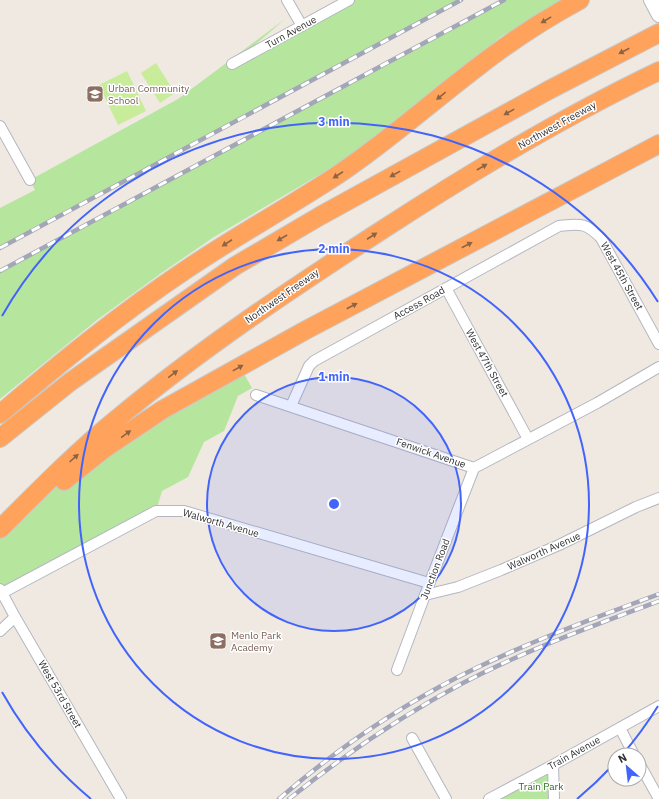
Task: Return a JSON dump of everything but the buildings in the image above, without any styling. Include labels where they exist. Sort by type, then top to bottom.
[{"type":"highway","points":[[0,414],[82,346],[185,270],[232,239],[338,175],[378,146],[504,47],[580,0]]},
{"type":"highway","points":[[0,438],[70,382],[234,266],[320,216],[503,115],[659,34]]},
{"type":"highway","name":"Northwest Freeway","points":[[8,521],[54,475],[116,419],[171,375],[281,296],[467,175],[543,132],[659,71]]},
{"type":"highway","points":[[8,521],[61,484],[104,449],[162,410],[306,330],[659,144]]},
{"type":"street","points":[[287,0],[302,26]]},
{"type":"street","name":"Turn Avenue","points":[[232,64],[349,0]]},
{"type":"street","points":[[651,0],[659,15]]},
{"type":"street","points":[[0,126],[30,180]]},
{"type":"street","name":"West 45th Street","points":[[571,225],[580,224],[587,226],[600,238],[659,344]]},
{"type":"street","name":"Access Road","points":[[291,406],[309,366],[314,360],[559,226],[571,225]]},
{"type":"street","name":"West 47th Street","points":[[446,288],[528,439]]},
{"type":"street","name":"Fenwick Avenue","points":[[256,395],[474,468],[597,403],[659,367]]},
{"type":"street","name":"Junction Road","points":[[397,670],[474,468]]},
{"type":"street","name":"Walworth Avenue","points":[[425,594],[458,587],[501,570],[559,545],[659,498]]},
{"type":"street","name":"Walworth Avenue","points":[[1,591],[133,522],[156,511],[170,510],[184,511],[429,583]]},
{"type":"street","name":"West 53rd Street","points":[[1,591],[121,799]]},
{"type":"street","points":[[0,631],[15,617]]},
{"type":"street","name":"Train Avenue","points":[[489,799],[659,706]]},
{"type":"street","points":[[620,728],[630,747]]},
{"type":"street","points":[[412,738],[446,799]]},
{"type":"street","points":[[553,765],[554,799]]},
{"type":"street","points":[[647,778],[658,799]]},
{"type":"green space","points":[[349,0],[461,0],[0,248],[0,208],[35,190],[30,180],[178,99],[285,19],[235,62]]},
{"type":"green space","points":[[504,0],[570,0],[502,36],[360,150],[214,237],[160,274],[97,320],[0,399],[0,271]]},
{"type":"green space","points":[[156,63],[175,93],[160,103],[141,73]]},
{"type":"green space","points":[[127,71],[146,111],[118,125],[99,85]]},
{"type":"green space","points":[[240,367],[252,388],[238,396],[224,431],[204,442],[188,477],[162,491],[156,511],[0,589],[0,529],[15,514]]},
{"type":"green space","name":"Train Park","points":[[553,765],[554,799],[489,799]]},
{"type":"railway","points":[[0,248],[461,0]]},
{"type":"railway","points":[[0,271],[504,0]]},
{"type":"railway","points":[[279,799],[342,748],[411,703],[458,677],[532,643],[659,594]]},
{"type":"railway","points":[[289,799],[373,737],[417,709],[463,683],[535,649],[659,601]]},
{"type":"place","name":"Urban Community School","points":[[95,94]]},
{"type":"place","name":"Menlo Park Academy","points":[[218,641]]}]
